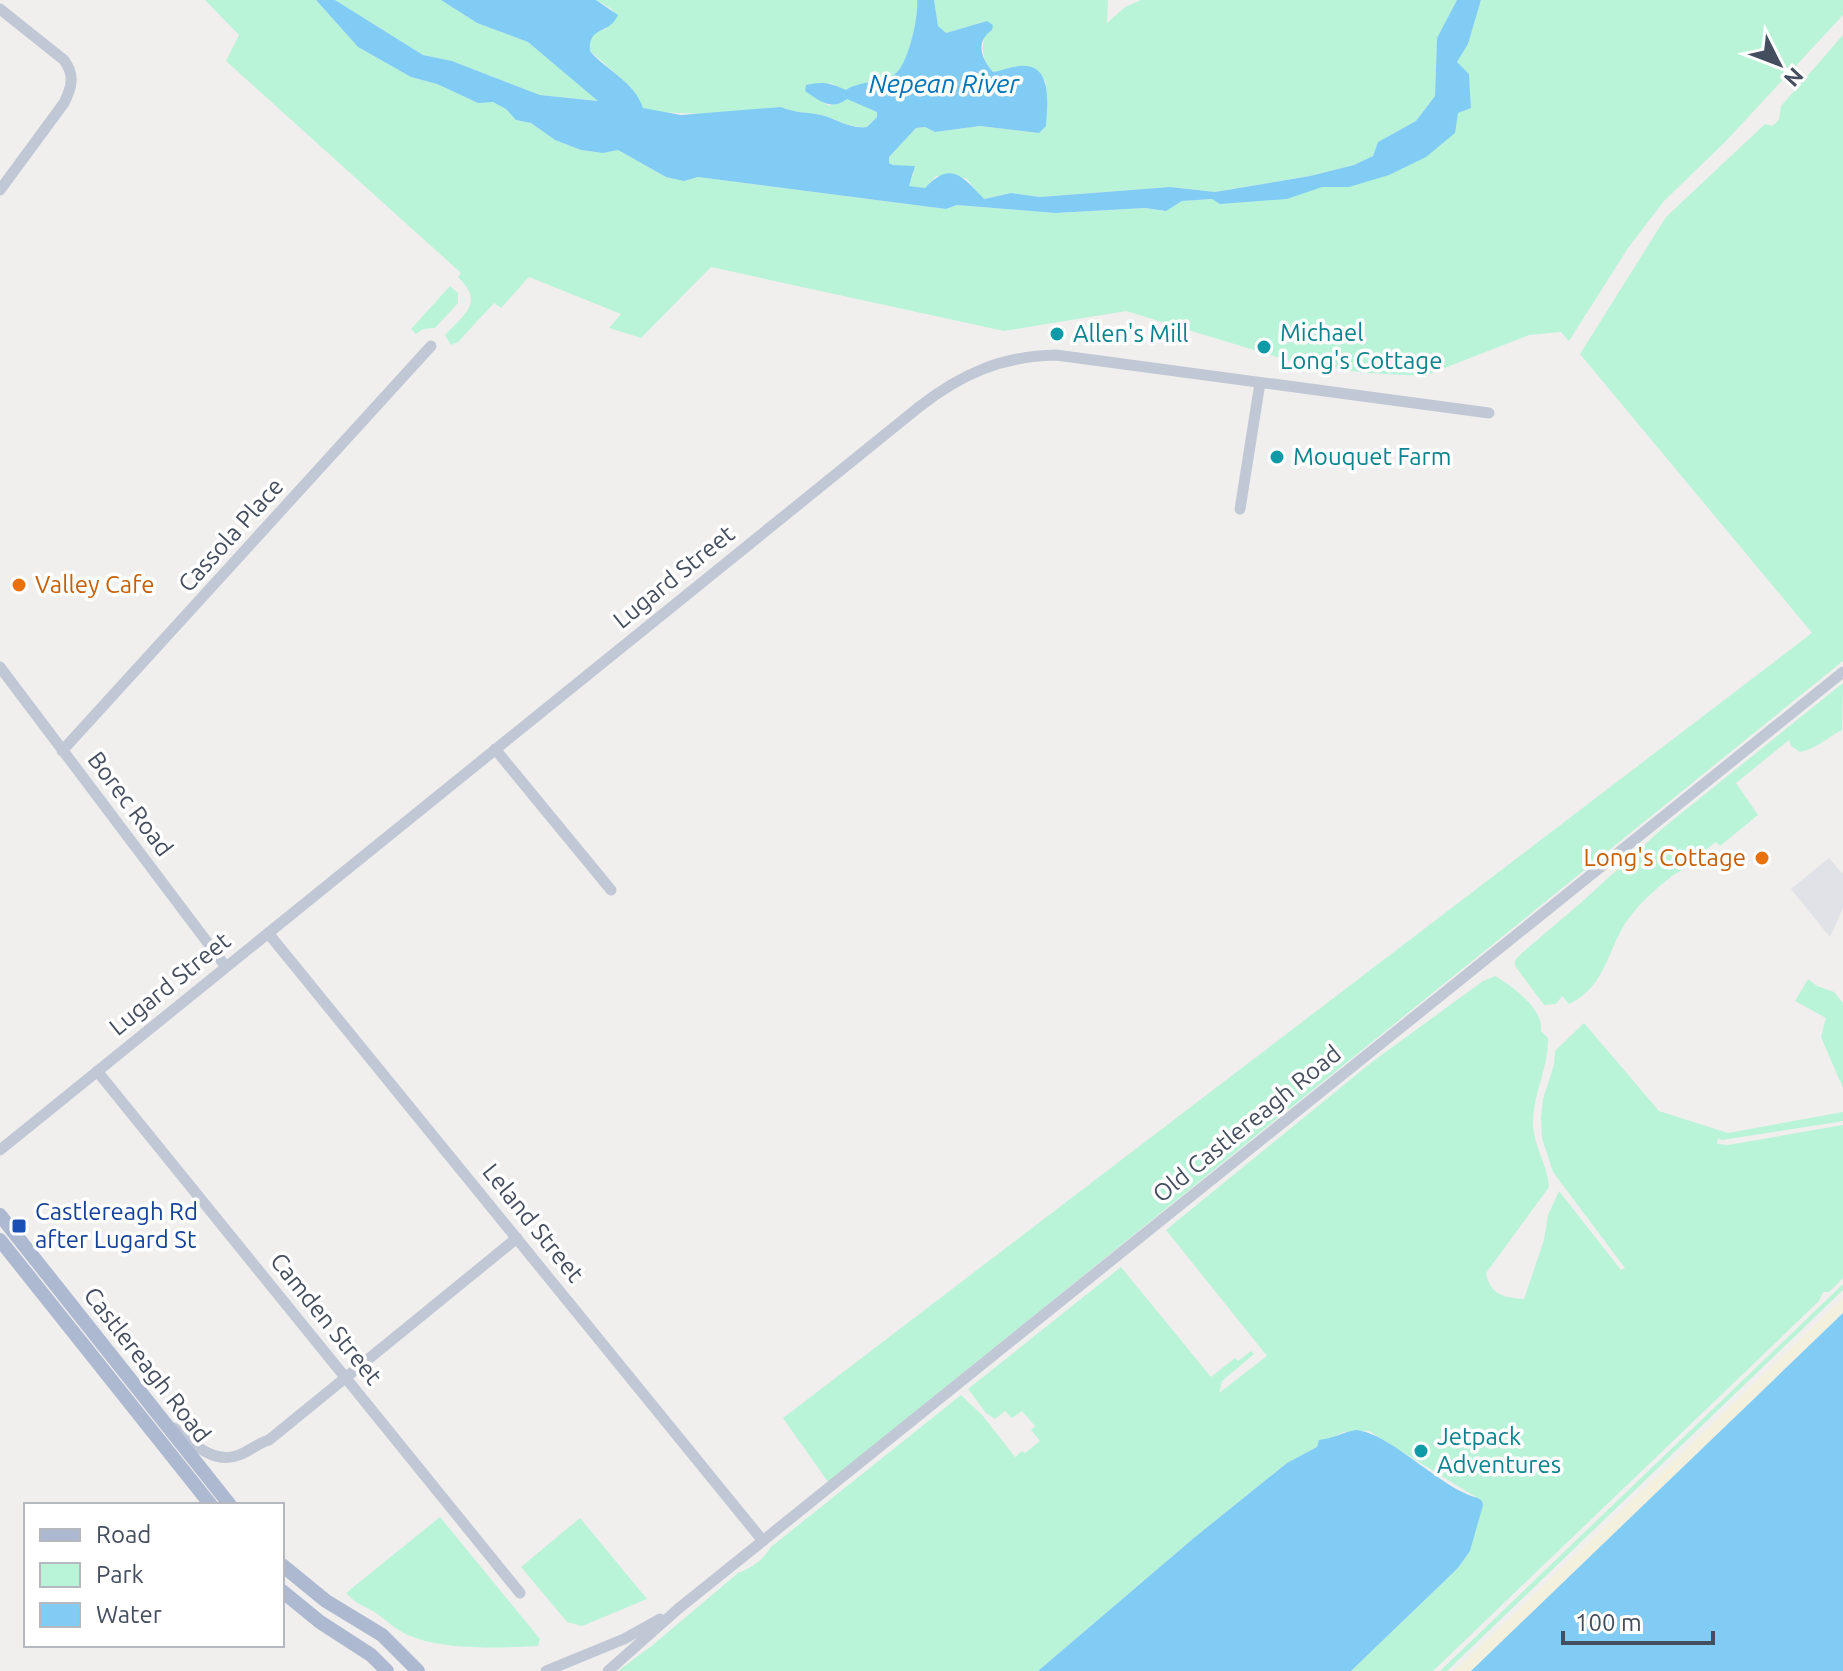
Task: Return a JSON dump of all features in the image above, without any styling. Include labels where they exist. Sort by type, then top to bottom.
[{"type":"main road","name":"Castlereagh Road","points":[[0,1215],[228,1503]]},
{"type":"main road","name":"Castlereagh Road","points":[[0,1240],[209,1503]]},
{"type":"main road","points":[[284,1567],[326,1601],[382,1635],[418,1671]]},
{"type":"main road","points":[[284,1593],[320,1622],[371,1655],[387,1671]]},
{"type":"street","points":[[0,9],[64,60],[72,78],[71,91],[64,103],[0,190]]},
{"type":"street","name":"Cassola Place","points":[[62,751],[431,346]]},
{"type":"street","name":"Lugard Street","points":[[0,1150],[945,386],[972,372],[1027,356],[1056,355],[1489,413]]},
{"type":"street","points":[[1240,509],[1260,383]]},
{"type":"street","name":"Borec Road","points":[[0,667],[226,967]]},
{"type":"street","name":"Old Castlereagh Road","points":[[608,1671],[678,1609],[1843,672]]},
{"type":"street","points":[[495,749],[611,890]]},
{"type":"street","name":"Leland Street","points":[[268,933],[763,1541]]},
{"type":"street","name":"Camden Street","points":[[97,1071],[520,1593]]},
{"type":"street","points":[[158,1415],[192,1443],[215,1456],[232,1458],[269,1440],[517,1238]]},
{"type":"street","name":"Old Castlereagh Road","points":[[546,1671],[624,1639],[678,1609]]},
{"type":"shaded area","points":[[1829,858],[1843,874],[1843,908],[1830,937],[1791,889]]},
{"type":"green space","points":[[205,0],[316,0],[358,47],[411,77],[437,84],[478,103],[492,101],[506,109],[516,120],[531,123],[555,140],[581,150],[603,153],[618,150],[666,177],[684,181],[698,177],[946,209],[957,205],[1055,213],[1145,208],[1165,211],[1182,201],[1287,199],[1322,186],[1349,187],[1458,113],[1471,108],[1470,85],[1456,63],[1468,44],[1481,0],[1843,0],[1843,15],[1725,142],[1664,201],[1628,248],[1569,341],[1561,332],[1529,335],[1424,376],[1367,373],[1300,364],[1126,311],[1004,331],[711,267],[641,338],[609,328],[621,314],[529,277],[501,308],[494,303],[458,342],[451,345],[445,335],[465,314],[471,301],[466,286],[458,277],[461,273],[226,61],[239,35]]},
{"type":"green space","points":[[335,0],[441,0],[477,23],[528,42],[600,101],[540,95],[452,61],[423,55]]},
{"type":"green space","points":[[596,0],[917,0],[917,7],[908,50],[896,74],[846,91],[831,83],[806,91],[829,106],[847,98],[877,112],[877,117],[867,127],[860,127],[781,107],[708,114],[652,112],[643,108],[630,86],[590,51],[589,42],[595,32],[606,29],[613,10]]},
{"type":"green space","points":[[934,0],[1108,0],[1107,23],[1125,7],[1141,0],[1457,0],[1437,38],[1435,96],[1416,121],[1378,142],[1373,156],[1354,165],[1310,176],[1215,192],[1170,187],[1040,197],[1011,193],[983,199],[966,178],[936,176],[925,188],[908,186],[914,173],[889,163],[889,157],[916,128],[925,127],[935,132],[980,126],[1038,133],[1046,82],[1028,68],[993,72],[983,54],[987,21],[946,33],[938,27]]},
{"type":"green space","points":[[1843,35],[1843,661],[828,1482],[783,1418],[1812,633],[1580,354],[1666,217],[1765,124],[1772,126],[1779,120],[1781,106]]},
{"type":"green space","points":[[450,286],[458,293],[458,303],[435,328],[423,329],[416,334],[411,329]]},
{"type":"green space","points":[[1843,683],[1842,730],[1800,752],[1791,746],[1789,740],[1736,783],[1758,815],[1720,846],[1716,842],[1713,844],[1641,904],[1624,926],[1600,975],[1582,996],[1569,1004],[1562,996],[1556,1004],[1544,1005],[1515,966],[1515,960],[1663,828]]},
{"type":"green space","points":[[1495,976],[1518,992],[1532,1007],[1541,1023],[1541,1031],[1548,1038],[1533,1125],[1549,1187],[1486,1273],[1495,1291],[1524,1299],[1544,1240],[1548,1215],[1559,1191],[1621,1270],[1625,1268],[1553,1172],[1542,1138],[1543,1099],[1554,1065],[1555,1051],[1584,1023],[1659,1111],[1728,1133],[1843,1112],[1843,1121],[1722,1140],[1718,1138],[1717,1144],[1728,1145],[1843,1125],[1843,1278],[1829,1292],[1823,1292],[1819,1301],[1433,1671],[1351,1671],[1458,1568],[1470,1551],[1482,1501],[1369,1431],[1343,1432],[1328,1440],[1320,1440],[1317,1447],[1287,1463],[1038,1671],[618,1671],[738,1573],[757,1563],[771,1547],[961,1395],[983,1416],[1015,1457],[1040,1441],[1031,1430],[1035,1426],[1022,1411],[1012,1418],[1005,1411],[995,1419],[986,1413],[968,1389],[1121,1267],[1211,1377],[1235,1358],[1238,1361],[1251,1351],[1254,1354],[1222,1381],[1219,1393],[1267,1356],[1166,1230],[1372,1062],[1483,981]]},
{"type":"green space","points":[[1808,979],[1834,992],[1843,1003],[1843,1088],[1821,1037],[1826,1018],[1795,1001]]},
{"type":"green space","points":[[1843,1284],[1843,1290],[1447,1671],[1440,1671]]},
{"type":"green space","points":[[440,1517],[540,1639],[538,1646],[468,1647],[416,1638],[398,1630],[346,1593]]},
{"type":"green space","points":[[580,1518],[647,1599],[582,1626],[567,1622],[521,1567]]},
{"type":"sand","points":[[1843,1298],[1843,1313],[1471,1671],[1454,1671]]},
{"type":"water","name":"Nepean River","points":[[316,0],[335,0],[423,55],[452,61],[540,95],[598,101],[528,42],[477,23],[441,0],[596,0],[618,15],[610,25],[592,37],[590,51],[634,91],[643,108],[681,115],[781,107],[867,127],[877,117],[877,112],[847,99],[836,104],[826,103],[805,91],[806,85],[826,83],[846,90],[895,74],[904,61],[912,39],[917,0],[934,0],[938,26],[946,33],[987,21],[993,25],[983,40],[982,50],[993,72],[1025,66],[1034,68],[1044,80],[1046,126],[1039,133],[980,126],[935,132],[925,127],[916,128],[889,157],[889,163],[893,165],[915,166],[909,186],[925,188],[942,175],[950,173],[963,178],[984,199],[1011,193],[1040,197],[1170,187],[1215,192],[1310,176],[1354,165],[1373,156],[1378,142],[1416,121],[1435,96],[1437,38],[1457,0],[1481,0],[1468,44],[1457,62],[1469,74],[1471,108],[1458,113],[1455,133],[1426,157],[1389,175],[1349,187],[1322,187],[1287,199],[1220,204],[1212,199],[1182,201],[1166,211],[1145,208],[1055,213],[957,205],[946,209],[698,177],[684,181],[666,177],[618,150],[603,153],[581,150],[555,140],[531,123],[516,120],[506,109],[493,102],[478,103],[437,84],[411,77],[358,47]]},
{"type":"water","points":[[1843,1313],[1843,1671],[1471,1671]]},
{"type":"water","points":[[1356,1430],[1385,1441],[1448,1484],[1478,1498],[1483,1505],[1470,1551],[1458,1568],[1351,1671],[1038,1671],[1287,1463],[1317,1447],[1319,1440]]},
{"type":"place","name":"Allen's Mill","points":[[1057,334]]},
{"type":"place","name":"Michael Long's Cottage","points":[[1264,347]]},
{"type":"place","name":"Mouquet Farm","points":[[1277,457]]},
{"type":"place","name":"Valley Cafe","points":[[19,585]]},
{"type":"place","name":"Long's Cottage","points":[[1762,858]]},
{"type":"place","name":"Castlereagh Rd after Lugard St","points":[[19,1226]]},
{"type":"place","name":"Jetpack Adventures","points":[[1421,1451]]}]
